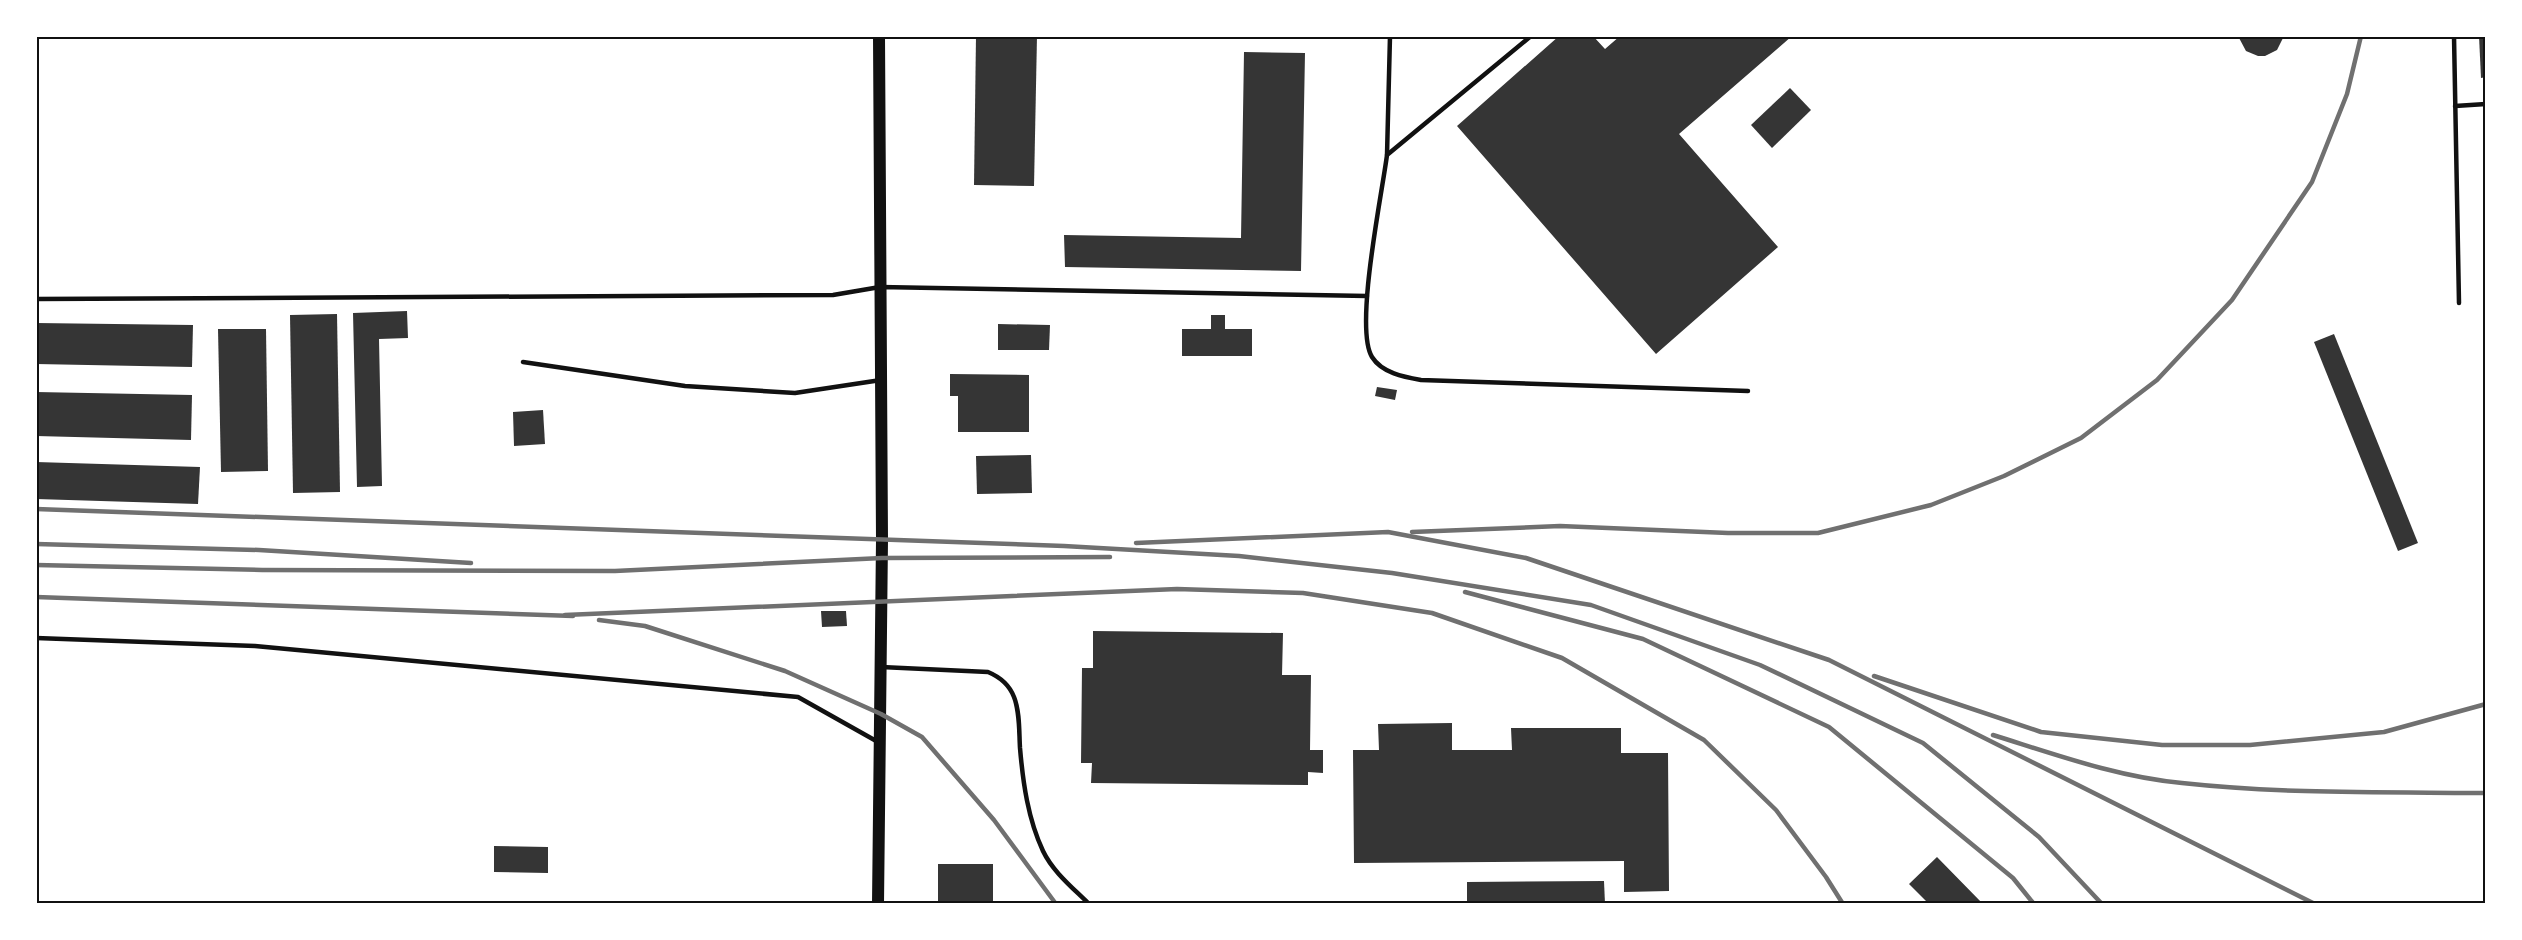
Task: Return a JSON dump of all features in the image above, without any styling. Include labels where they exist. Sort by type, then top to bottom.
[{"type":"main road","points":[[878,904],[881,667],[879,36]]},
{"type":"lane","points":[[1390,36],[1387,155],[1367,296],[1366,338],[1372,357],[1385,369],[1403,377],[1421,380],[1748,391]]},
{"type":"lane","points":[[1387,155],[1531,36]]},
{"type":"lane","points":[[2454,36],[2459,303]]},
{"type":"lane","points":[[2455,106],[2486,104]]},
{"type":"lane","points":[[36,299],[833,295],[880,287],[1367,296]]},
{"type":"lane","points":[[523,362],[685,386],[795,393],[881,380]]},
{"type":"lane","points":[[36,638],[255,646],[798,697],[880,743]]},
{"type":"lane","points":[[881,667],[988,672],[999,677],[1009,688],[1015,698],[1017,710],[1023,782],[1043,852],[1055,870],[1089,904]]},
{"type":"building","points":[[976,36],[1037,36],[1034,186],[974,185]]},
{"type":"building","points":[[1322,36],[1347,36],[1347,39],[1322,38]]},
{"type":"building","points":[[1559,36],[1593,36],[1605,49],[1620,36],[1792,36],[1679,134],[1778,247],[1656,354],[1457,126]]},
{"type":"building","points":[[2238,36],[2284,36],[2277,50],[2265,56],[2258,56],[2246,51]]},
{"type":"building","points":[[2479,36],[2486,36],[2486,77],[2481,78]]},
{"type":"building","points":[[1244,52],[1305,53],[1301,271],[1065,267],[1064,235],[1241,238]]},
{"type":"building","points":[[1790,88],[1811,110],[1772,148],[1751,125]]},
{"type":"building","points":[[407,311],[408,338],[379,339],[382,486],[357,487],[353,313]]},
{"type":"building","points":[[337,314],[340,492],[293,493],[290,315]]},
{"type":"building","points":[[1211,315],[1225,315],[1225,329],[1252,329],[1252,356],[1182,356],[1182,329],[1211,329]]},
{"type":"building","points":[[36,323],[193,325],[192,367],[36,364]]},
{"type":"building","points":[[998,324],[1050,325],[1049,350],[998,350]]},
{"type":"building","points":[[218,329],[266,329],[268,471],[221,472]]},
{"type":"building","points":[[2334,334],[2418,543],[2398,551],[2314,342]]},
{"type":"building","points":[[950,374],[1029,375],[1029,432],[958,432],[958,396],[950,396]]},
{"type":"building","points":[[1377,387],[1397,390],[1395,400],[1375,396]]},
{"type":"building","points":[[36,392],[192,395],[191,440],[36,436]]},
{"type":"building","points":[[543,410],[545,444],[514,446],[513,412]]},
{"type":"building","points":[[1031,455],[1032,493],[977,494],[976,456]]},
{"type":"building","points":[[36,462],[200,467],[198,504],[36,499]]},
{"type":"building","points":[[821,611],[846,611],[847,626],[822,627]]},
{"type":"building","points":[[1093,631],[1283,633],[1282,675],[1311,675],[1310,750],[1323,750],[1323,773],[1308,772],[1308,785],[1091,783],[1092,763],[1081,763],[1082,668],[1093,668]]},
{"type":"building","points":[[1452,723],[1452,750],[1512,750],[1511,728],[1621,728],[1621,753],[1668,753],[1669,891],[1624,892],[1624,861],[1354,863],[1353,750],[1379,750],[1378,724]]},
{"type":"building","points":[[494,846],[548,847],[548,873],[494,872]]},
{"type":"building","points":[[1937,857],[1982,903],[1986,901],[1988,904],[1929,904],[1909,884]]},
{"type":"building","points":[[938,864],[993,864],[993,904],[938,904]]},
{"type":"building","points":[[1604,881],[1605,904],[1467,904],[1467,882]]},
{"type":"railway","points":[[1412,532],[1560,526],[1728,533],[1818,533],[1931,505],[2004,476],[2081,438],[2157,380],[2232,300],[2312,182],[2347,94],[2361,36]]},
{"type":"railway","points":[[36,509],[1064,546],[1239,556],[1392,573],[1591,605],[1760,665],[1923,743],[2039,837],[2102,904]]},
{"type":"railway","points":[[1136,543],[1388,532],[1526,558],[1829,660],[2315,904]]},
{"type":"railway","points":[[36,544],[259,550],[471,563]]},
{"type":"railway","points":[[36,565],[262,570],[615,571],[882,558],[1110,557]]},
{"type":"railway","points":[[565,615],[1177,589],[1303,593],[1432,613],[1562,658],[1704,740],[1776,810],[1826,877],[1843,904]]},
{"type":"railway","points":[[1465,592],[1643,639],[1829,727],[2013,878],[2034,904]]},
{"type":"railway","points":[[36,597],[573,616]]},
{"type":"railway","points":[[599,620],[645,626],[785,671],[881,714],[922,737],[994,820],[1056,904]]},
{"type":"railway","points":[[1874,676],[2041,732],[2162,745],[2250,745],[2384,732],[2486,704]]},
{"type":"railway","points":[[1993,735],[2110,770],[2182,783],[2296,791],[2486,793]]}]
